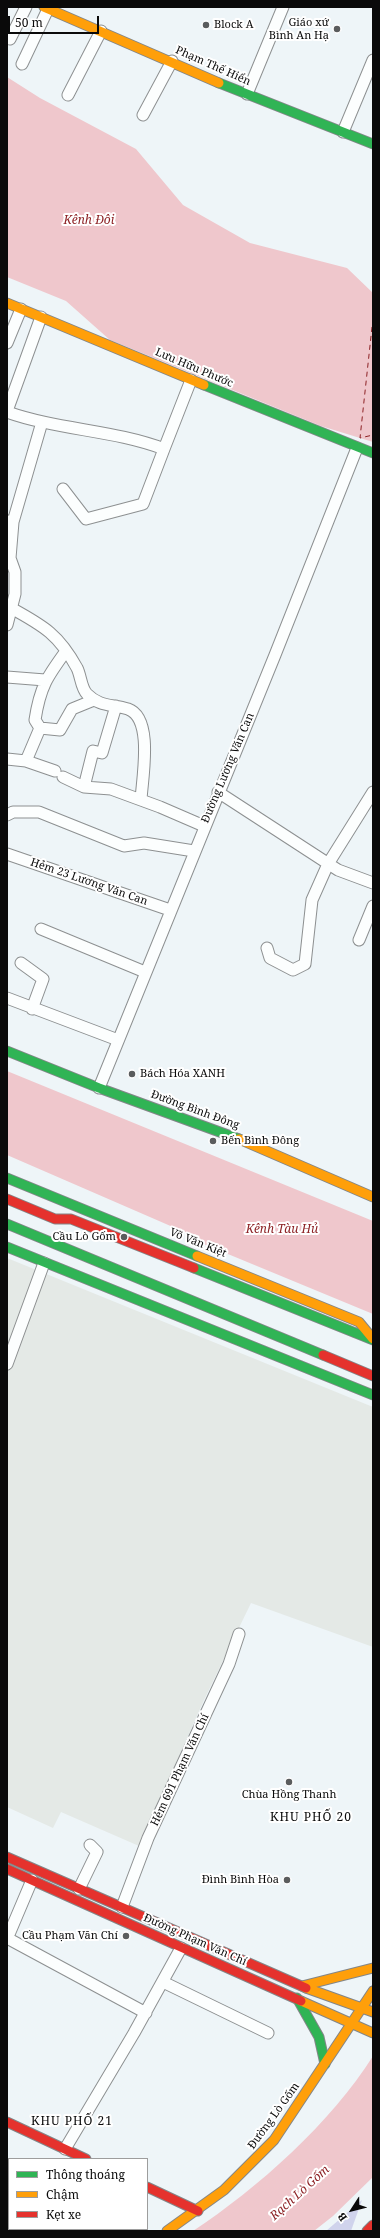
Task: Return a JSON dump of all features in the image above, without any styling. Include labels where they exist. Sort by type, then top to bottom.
[{"type":"main road","name":"Phạm Thế Hiển","points":[[46,8],[246,94],[373,144]]},
{"type":"main road","name":"Lưu Hữu Phước","points":[[7,303],[356,448],[373,453]]},
{"type":"main road","name":"Đường Bình Đông","points":[[7,1051],[99,1088],[259,1146],[373,1197]]},
{"type":"main road","name":"Võ Văn Kiệt","points":[[7,1178],[358,1322],[373,1339]]},
{"type":"main road","name":"Võ Văn Kiệt","points":[[7,1187],[60,1209],[71,1219],[318,1319],[373,1339]]},
{"type":"main road","name":"Võ Văn Kiệt","points":[[7,1199],[55,1219],[71,1219]]},
{"type":"main road","points":[[7,1224],[373,1376]]},
{"type":"main road","points":[[7,1247],[373,1395]]},
{"type":"main road","name":"Đường Phạm Văn Chí","points":[[7,1857],[34,1875],[181,1948],[372,2032]]},
{"type":"main road","name":"Đường Phạm Văn Chí","points":[[7,1869],[34,1875],[79,1889],[302,1986],[373,2012]]},
{"type":"main road","points":[[302,1986],[373,1968]]},
{"type":"main road","name":"Đường Lò Gốm","points":[[168,2231],[198,2211],[259,2158],[278,2134],[373,1991]]},
{"type":"main road","points":[[297,1998],[323,2045],[324,2064]]},
{"type":"main road","points":[[7,2122],[84,2158]]},
{"type":"main road","points":[[148,2187],[198,2211]]},
{"type":"main road","points":[[367,2231],[373,2225]]},
{"type":"street","points":[[10,40],[26,7]]},
{"type":"street","points":[[246,94],[283,7]]},
{"type":"street","points":[[22,64],[46,8]]},
{"type":"street","points":[[68,95],[101,31]]},
{"type":"street","points":[[343,132],[373,60]]},
{"type":"street","points":[[143,115],[172,61]]},
{"type":"street","points":[[7,342],[21,309]]},
{"type":"street","points":[[41,317],[7,411],[42,422],[138,439],[164,449]]},
{"type":"street","points":[[63,489],[86,519],[143,504],[191,380]]},
{"type":"street","points":[[7,625],[15,594],[15,572],[10,558],[10,521],[42,422]]},
{"type":"street","name":"Đường Lương Văn Can","points":[[99,1088],[275,654],[356,448]]},
{"type":"street","points":[[11,608],[43,625],[57,638],[78,669],[85,692],[94,700],[100,704],[130,710],[137,715],[145,734],[141,800]]},
{"type":"street","points":[[40,728],[35,720],[38,701],[45,680],[66,651]]},
{"type":"street","points":[[7,677],[45,680]]},
{"type":"street","points":[[40,728],[60,730],[72,709],[94,700]]},
{"type":"street","points":[[84,788],[93,751],[102,753],[116,706]]},
{"type":"street","points":[[26,760],[40,728]]},
{"type":"street","points":[[7,759],[26,760],[59,774],[84,788],[111,789],[204,826]]},
{"type":"street","points":[[218,792],[338,870],[373,883]]},
{"type":"street","points":[[267,948],[270,958],[293,970],[305,964],[312,900],[328,864],[373,792]]},
{"type":"street","points":[[7,815],[14,812],[39,812],[124,846],[144,843],[194,851]]},
{"type":"street","name":"Hẻm 23 Lương Văn Can","points":[[7,854],[170,910]]},
{"type":"street","points":[[359,940],[373,906]]},
{"type":"street","points":[[41,929],[145,972]]},
{"type":"street","points":[[21,963],[43,979],[32,1009]]},
{"type":"street","points":[[7,998],[32,1009],[118,1040]]},
{"type":"street","points":[[7,1364],[44,1263]]},
{"type":"street","name":"Hẻm 691 Phạm Văn Chí","points":[[122,1907],[148,1838],[229,1664],[239,1634]]},
{"type":"street","points":[[79,1889],[97,1852],[90,1846]]},
{"type":"street","points":[[34,1875],[7,1939],[146,2013]]},
{"type":"street","points":[[65,2149],[146,2013],[181,1948]]},
{"type":"street","points":[[163,1982],[268,2033]]},
{"type":"shaded area","points":[[7,1258],[373,1407],[373,1647],[251,1603],[204,1700],[139,1846],[61,1812],[53,1828],[7,1807]]},
{"type":"shaded area","points":[[362,2200],[351,2231],[326,2231]]},
{"type":"water","name":"Kênh Đôi","points":[[7,77],[40,98],[136,149],[183,205],[250,243],[347,268],[373,293],[373,442],[321,426],[110,340],[66,301],[7,277]]},
{"type":"water","name":"Kênh Tàu Hủ","points":[[7,1071],[373,1221],[373,1314],[194,1240],[189,1234],[7,1155]]},
{"type":"water","name":"Rạch Lò Gốm","points":[[373,2056],[373,2177],[333,2216],[314,2231],[193,2231],[243,2195],[292,2152],[336,2106],[356,2081]]},
{"type":"ferry route","points":[[373,318],[360,438],[373,435]]},
{"type":"traffic: fast","points":[[219,83],[373,144]]},
{"type":"traffic: fast","points":[[204,385],[373,453]]},
{"type":"traffic: fast","points":[[7,1051],[99,1088],[239,1139]]},
{"type":"traffic: fast","points":[[7,1178],[197,1256]]},
{"type":"traffic: fast","points":[[7,1224],[323,1355]]},
{"type":"traffic: fast","points":[[7,1247],[373,1395]]},
{"type":"traffic: fast","points":[[194,1268],[373,1340]]},
{"type":"traffic: fast","points":[[297,1998],[319,2037],[325,2064]]},
{"type":"traffic: slow","points":[[44,7],[219,83]]},
{"type":"traffic: slow","points":[[7,303],[204,385]]},
{"type":"traffic: slow","points":[[239,1139],[373,1197]]},
{"type":"traffic: slow","points":[[197,1256],[359,1322],[373,1339]]},
{"type":"traffic: slow","points":[[302,1986],[373,1968]]},
{"type":"traffic: slow","points":[[306,1988],[373,2012]]},
{"type":"traffic: slow","points":[[167,2231],[224,2190],[274,2140],[373,1991]]},
{"type":"traffic: slow","points":[[301,2001],[373,2033]]},
{"type":"traffic: jam","points":[[7,1199],[55,1219],[71,1219],[194,1268]]},
{"type":"traffic: jam","points":[[323,1355],[373,1376]]},
{"type":"traffic: jam","points":[[7,1857],[306,1988]]},
{"type":"traffic: jam","points":[[7,1869],[301,2001]]},
{"type":"traffic: jam","points":[[7,2122],[84,2158]]},
{"type":"traffic: jam","points":[[148,2187],[198,2211]]},
{"type":"traffic: jam","points":[[367,2231],[373,2225]]},
{"type":"place","name":"Block A","points":[[206,25]]},
{"type":"place","name":"Giáo xứ Bình An Hạ","points":[[337,29]]},
{"type":"place","name":"Bách Hóa XANH","points":[[132,1074]]},
{"type":"place","name":"Bến Bình Đông","points":[[213,1141]]},
{"type":"place","name":"Cầu Lò Gốm","points":[[124,1237]]},
{"type":"place","name":"Chùa Hồng Thanh","points":[[289,1782]]},
{"type":"place","name":"Đình Bình Hòa","points":[[287,1880]]},
{"type":"place","name":"Cầu Phạm Văn Chí","points":[[126,1936]]},
{"type":"district","name":"KHU PHỐ 20","points":[[311,1818]]},
{"type":"district","name":"KHU PHỐ 21","points":[[72,2122]]}]
